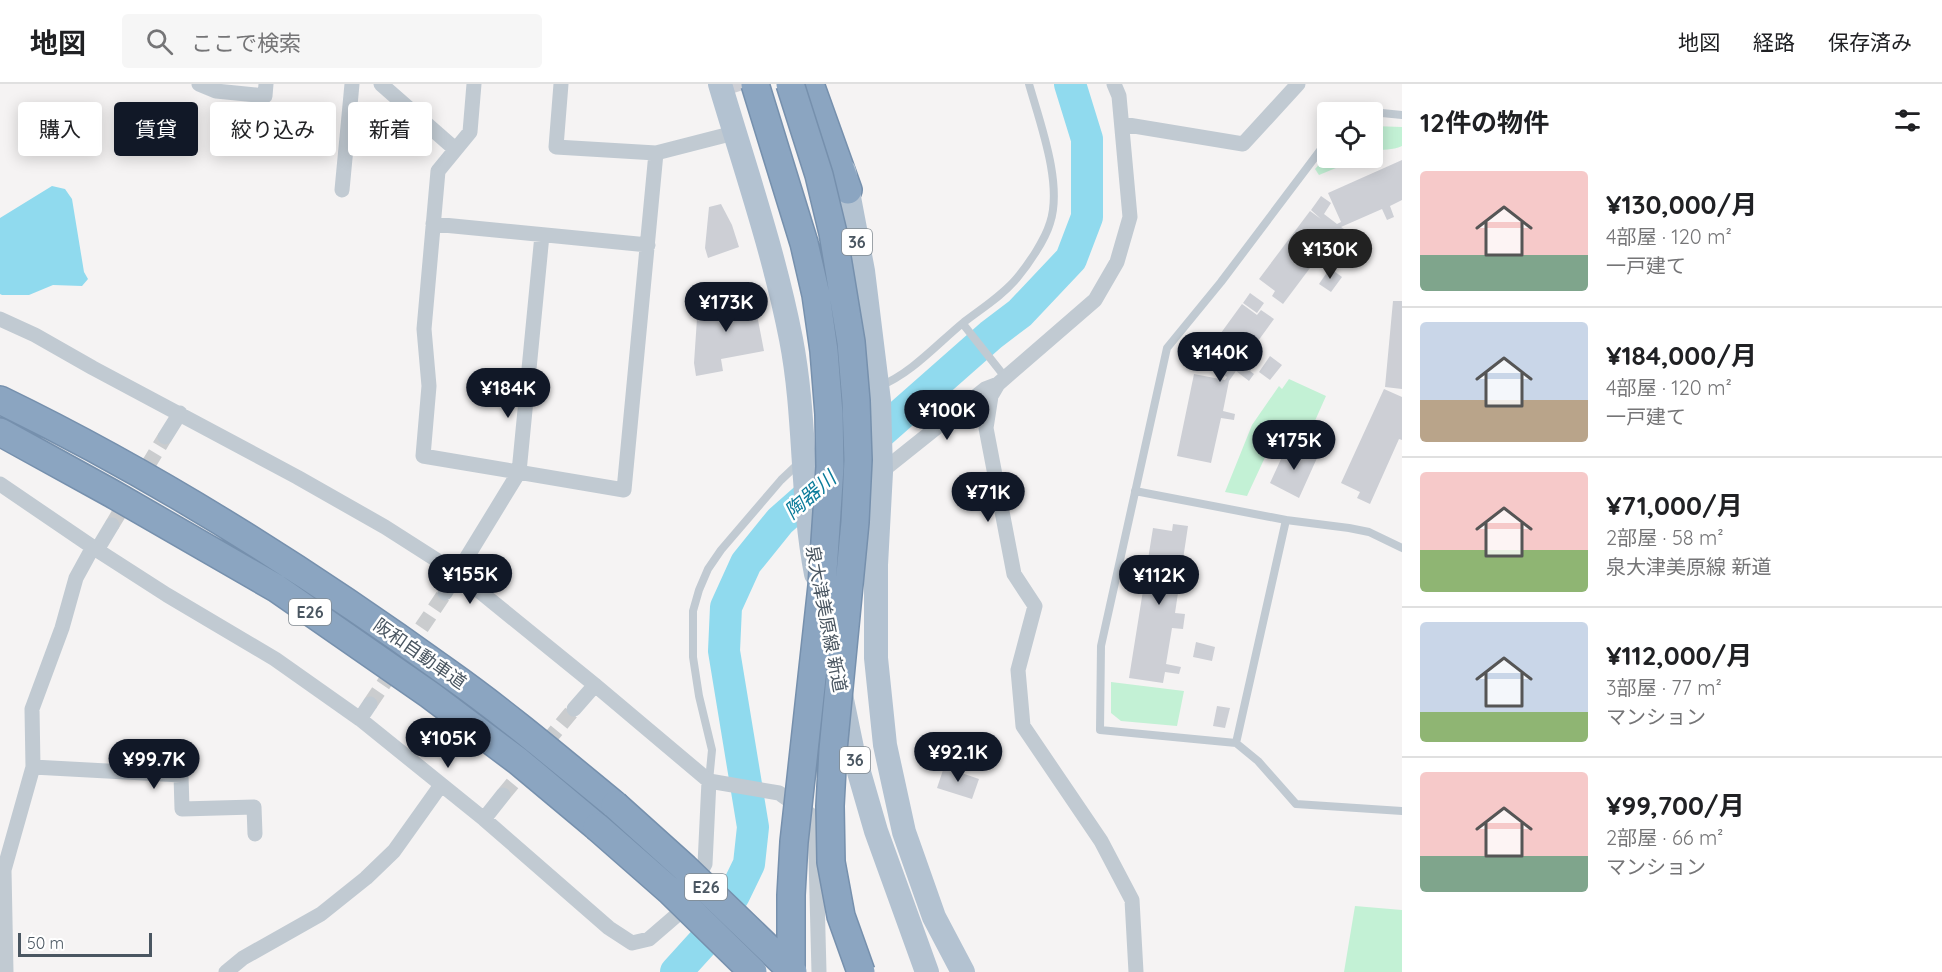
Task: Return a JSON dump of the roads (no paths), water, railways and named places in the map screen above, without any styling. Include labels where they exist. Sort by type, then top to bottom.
[{"type":"highway","points":[[755,84],[804,243],[816,295],[824,351],[829,414],[830,467],[821,598],[794,842],[791,906],[792,972]]},
{"type":"highway","points":[[790,84],[819,175],[833,232],[851,342],[856,401],[858,460],[855,522],[833,750],[830,806],[831,862],[841,916],[861,972]]},
{"type":"highway","points":[[810,84],[848,190]]},
{"type":"highway","points":[[0,387],[50,424]]},
{"type":"highway","name":"阪和自動車道","points":[[0,400],[50,424],[131,469],[285,561],[448,673],[527,733],[615,805],[685,868],[792,972]]},
{"type":"highway","name":"阪和自動車道","points":[[0,432],[276,588],[429,695],[518,761],[597,827],[670,891],[753,972]]},
{"type":"main road","name":"泉大津美原線 新道","points":[[720,84],[777,280],[791,340],[800,400],[811,541],[852,748],[880,842],[927,972]]},
{"type":"main road","name":"36","points":[[823,84],[848,190],[863,272],[878,395],[880,465],[876,566],[876,658],[885,745],[904,832],[934,917],[963,972]]},
{"type":"street","points":[[199,84],[216,92],[265,96],[266,84]]},
{"type":"street","points":[[342,190],[352,84]]},
{"type":"street","points":[[381,84],[455,149]]},
{"type":"street","points":[[474,84],[470,132],[438,171],[424,329],[429,386],[423,456],[624,490],[656,153]]},
{"type":"street","points":[[561,84],[556,147],[656,153],[734,133]]},
{"type":"street","points":[[880,465],[985,389],[1001,381],[1095,300],[1117,262],[1130,217],[1119,96],[1114,84]]},
{"type":"street","points":[[1122,124],[1244,144],[1299,84]]},
{"type":"street","points":[[433,224],[648,245]]},
{"type":"street","points":[[445,593],[519,472],[542,235]]},
{"type":"street","points":[[0,319],[35,335],[180,413],[385,527],[457,573],[709,781],[780,793],[814,818],[819,972]]},
{"type":"street","points":[[1001,381],[991,396],[986,428],[1014,574],[1035,606],[1018,670],[1023,726],[1101,841],[1132,900],[1136,972]]},
{"type":"street","points":[[165,437],[180,413]]},
{"type":"street","points":[[0,484],[167,595],[275,659],[360,719],[484,819],[609,927],[632,943],[649,939],[678,914],[705,864],[709,781]]},
{"type":"street","points":[[6,972],[3,870],[33,767],[32,709],[62,628],[76,578],[112,525]]},
{"type":"street","points":[[574,709],[595,685]]},
{"type":"street","points":[[360,719],[370,704]]},
{"type":"street","points":[[33,767],[181,775],[182,809],[254,807],[255,834]]},
{"type":"street","points":[[226,972],[243,958],[321,914],[366,878],[394,851],[441,785]]},
{"type":"street","points":[[484,819],[503,795]]},
{"type":"lane","points":[[878,395],[996,299],[1017,278],[1047,233],[1054,202],[1050,157],[1029,84]]},
{"type":"lane","points":[[1383,113],[1402,115]]},
{"type":"lane","points":[[1317,155],[1221,282],[1167,348],[1101,646],[1100,730],[1236,743],[1258,761],[1296,804],[1402,811]]},
{"type":"lane","points":[[963,324],[1001,381]]},
{"type":"lane","points":[[709,781],[712,750],[699,696],[693,657],[693,610],[708,569],[721,550],[781,480],[804,463]]},
{"type":"lane","points":[[1134,491],[1286,520],[1369,532],[1402,548]]},
{"type":"lane","points":[[1236,743],[1286,520]]},
{"type":"water","points":[[52,186],[65,189],[72,199],[84,272],[88,279],[82,286],[53,285],[29,295],[2,295],[0,294],[0,218]]},
{"type":"waterway","name":"陶器川","points":[[676,972],[705,940],[734,895],[749,864],[753,827],[724,651],[726,607],[746,563],[780,521],[991,335],[1020,313],[1071,259],[1087,217],[1087,139],[1070,84]]},
{"type":"tunnel","points":[[112,525],[165,437]]},
{"type":"tunnel","points":[[370,704],[445,593]]},
{"type":"tunnel","points":[[503,795],[574,709]]}]
